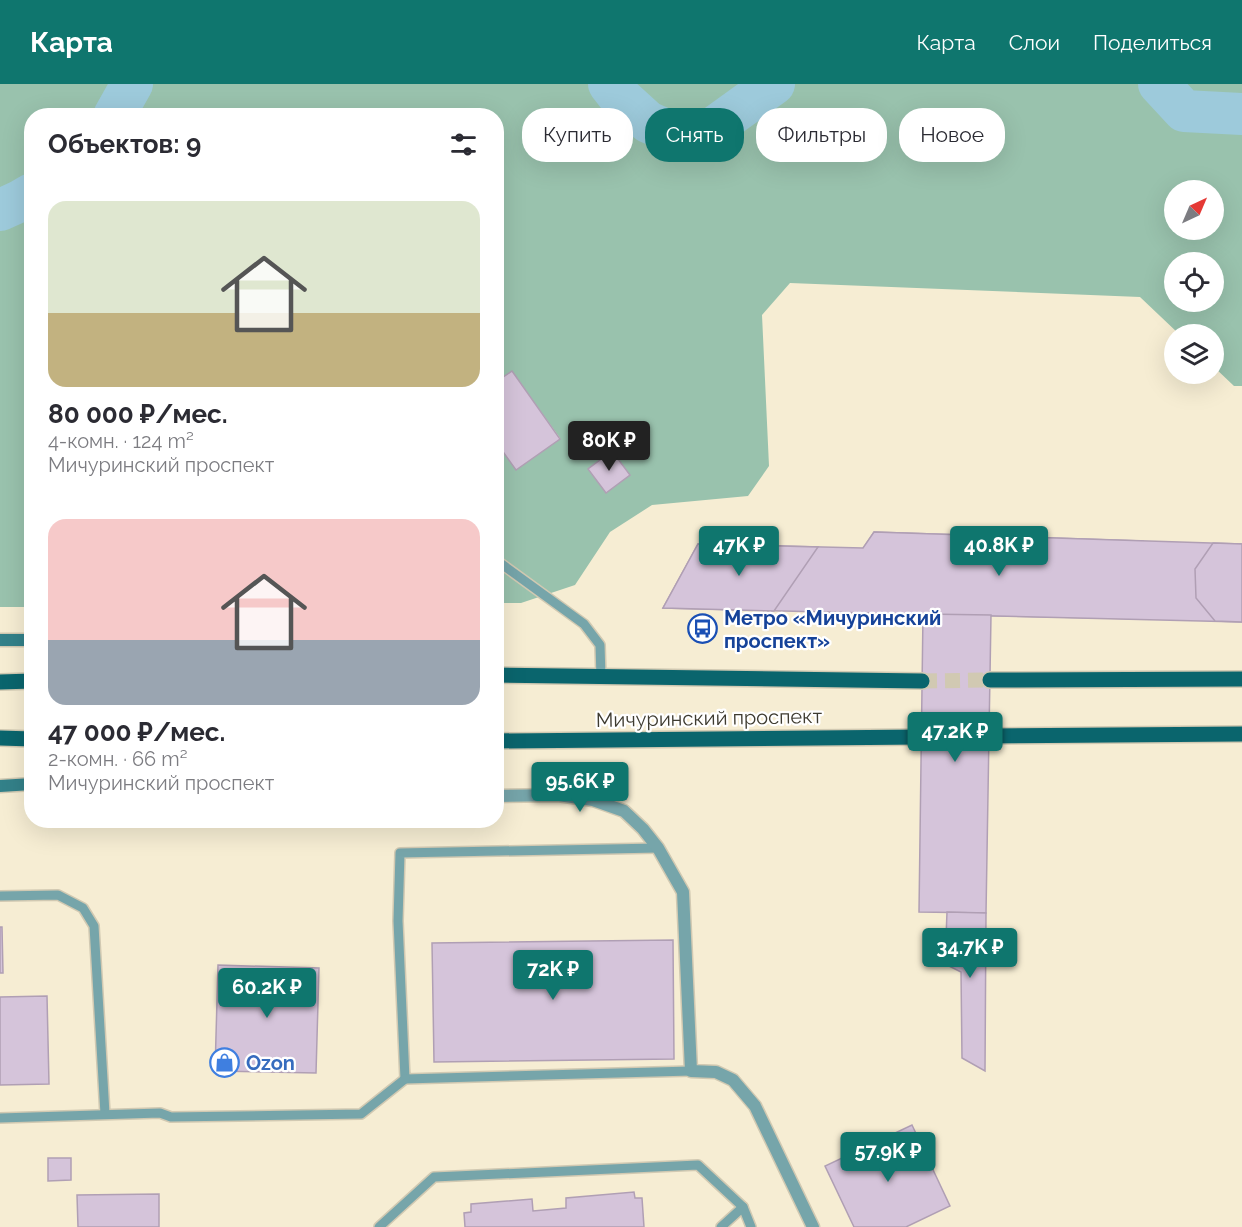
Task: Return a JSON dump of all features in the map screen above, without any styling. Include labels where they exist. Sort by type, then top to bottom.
[{"type":"main road","points":[[0,640],[24,640]]},
{"type":"main road","name":"Мичуринский проспект","points":[[504,675],[922,681]]},
{"type":"main road","points":[[990,680],[1242,679]]},
{"type":"main road","points":[[0,681],[24,681]]},
{"type":"main road","points":[[989,736],[1242,734]]},
{"type":"main road","name":"Мичуринский проспект","points":[[504,741],[921,737]]},
{"type":"main road","points":[[0,738],[24,739]]},
{"type":"main road","points":[[6,786],[24,786]]},
{"type":"street","points":[[504,796],[558,795],[592,800],[624,811],[643,829],[658,849],[683,892],[691,1071],[716,1072],[733,1080],[755,1106],[813,1227]]},
{"type":"lane","points":[[504,566],[584,624],[600,645],[601,677]]},
{"type":"lane","points":[[405,1079],[398,921],[400,853],[658,849]]},
{"type":"lane","points":[[0,896],[58,895],[83,908],[94,926],[105,1114]]},
{"type":"lane","points":[[0,1118],[160,1113],[171,1117],[361,1114],[405,1079],[691,1071]]},
{"type":"lane","points":[[379,1227],[434,1177],[698,1165],[742,1207],[751,1227]]},
{"type":"lane","points":[[721,1227],[742,1207]]},
{"type":"green space","points":[[0,84],[1242,84],[1242,386],[1234,386],[1224,376],[1224,324],[1168,324],[1140,297],[790,283],[762,315],[769,466],[748,496],[652,505],[610,532],[575,585],[521,603],[504,603],[504,452],[516,470],[560,438],[512,372],[504,377],[504,108],[24,108],[24,607],[0,607]]},
{"type":"building","points":[[512,371],[560,439],[516,470],[504,453],[504,376]]},
{"type":"building","points":[[612,451],[630,475],[606,493],[588,469]]},
{"type":"building","points":[[874,532],[1143,541],[1163,583],[1146,619],[821,612]]},
{"type":"building","points":[[874,532],[1242,544],[1242,622],[663,608],[698,544],[863,548]]},
{"type":"building","points":[[1213,543],[1242,544],[1242,622],[1215,621],[1196,598],[1195,569]]},
{"type":"building","points":[[698,544],[818,547],[774,611],[663,608]]},
{"type":"building","points":[[923,614],[991,615],[986,913],[919,912]]},
{"type":"building","points":[[947,912],[986,913],[985,1071],[962,1058],[961,972],[945,964]]},
{"type":"building","points":[[0,927],[2,927],[3,973],[0,973]]},
{"type":"building","points":[[673,940],[674,1059],[434,1062],[432,943]]},
{"type":"building","points":[[218,965],[319,968],[316,1073],[215,1071]]},
{"type":"building","points":[[47,996],[49,1084],[0,1085],[0,997]]},
{"type":"building","points":[[912,1125],[950,1206],[906,1227],[854,1227],[825,1166]]},
{"type":"building","points":[[48,1158],[71,1158],[71,1180],[48,1181]]},
{"type":"building","points":[[634,1192],[635,1198],[642,1198],[644,1227],[465,1227],[464,1213],[471,1212],[471,1204],[532,1199],[533,1211],[566,1208],[566,1198]]},
{"type":"building","points":[[159,1194],[159,1227],[78,1227],[77,1195]]},
{"type":"waterway","points":[[118,108],[132,84]]},
{"type":"waterway","points":[[609,84],[648,122],[684,138],[706,133],[774,84]]},
{"type":"waterway","points":[[1159,84],[1184,111],[1242,114]]},
{"type":"waterway","points":[[0,210],[24,199]]},
{"type":"tunnel","points":[[922,681],[990,680]]},
{"type":"tunnel","points":[[921,737],[989,736]]},
{"type":"place","name":"Метро «Мичуринский проспект»","points":[[703,629]]},
{"type":"place","name":"Ozon","points":[[225,1063]]}]
